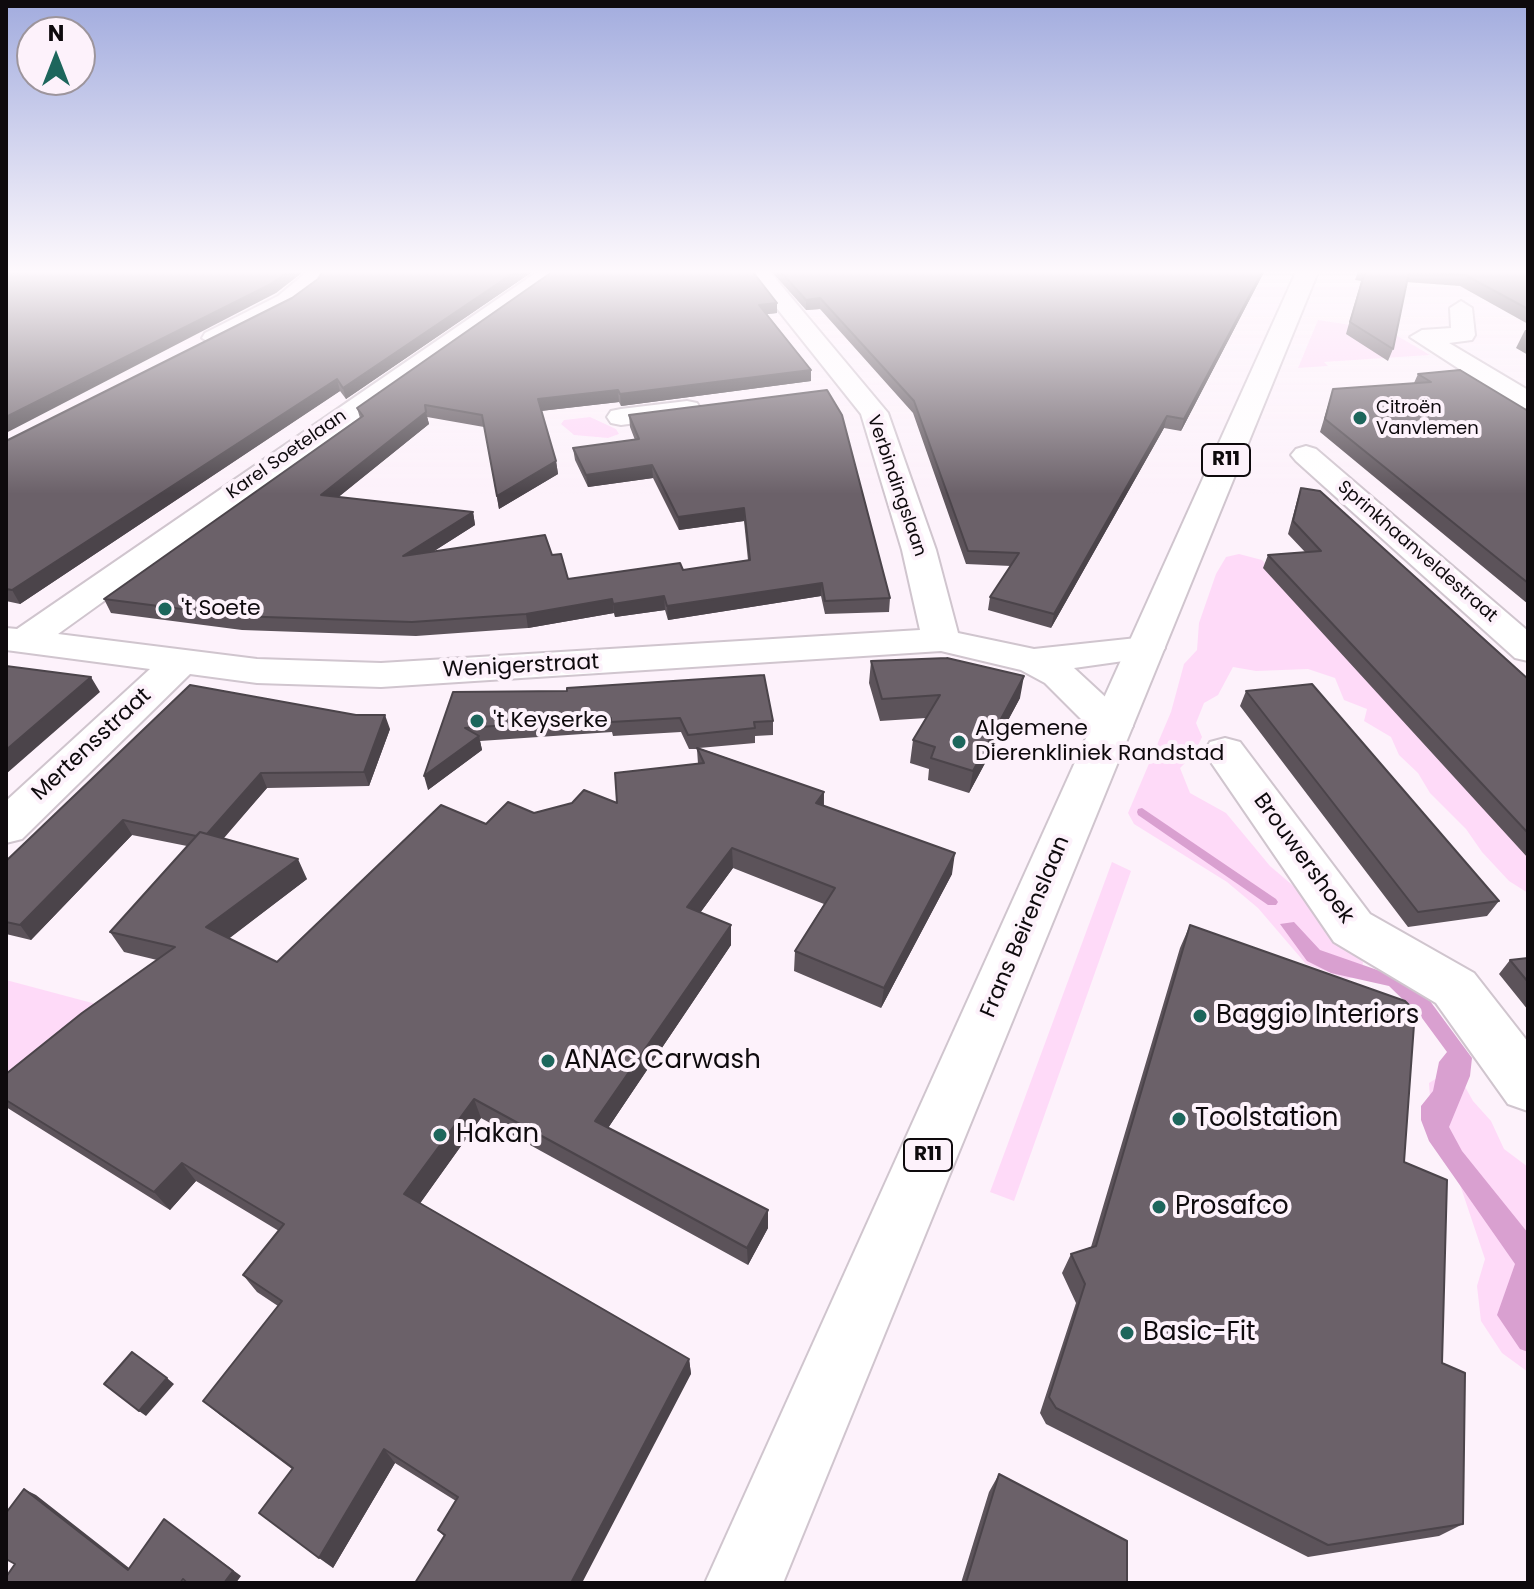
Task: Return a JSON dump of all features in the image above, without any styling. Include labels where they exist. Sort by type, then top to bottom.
[{"type":"street","points":[[188,352],[199,346]]},
{"type":"street","name":"Karel Soetelaan","points":[[15,640],[443,346]]},
{"type":"street","name":"Verbindingslaan","points":[[809,346],[838,389],[874,413],[919,550],[941,640]]},
{"type":"street","name":"Frans Beirenslaan","points":[[744,1583],[1275,346]]},
{"type":"street","points":[[1437,346],[1528,401]]},
{"type":"street","points":[[621,417],[714,405]]},
{"type":"street","name":"Sprinkhaanveldestraat","points":[[1306,455],[1528,650]]},
{"type":"street","name":"Wenigerstraat","points":[[15,640],[179,663],[316,675],[381,675],[941,640],[1034,661],[1059,675],[1112,726]]},
{"type":"street","name":"Wenigerstraat","points":[[1034,661],[1146,648]]},
{"type":"street","name":"Mertensstraat","points":[[6,827],[179,663]]},
{"type":"street","name":"Brouwershoek","points":[[1225,752],[1352,928],[1455,988],[1528,1086]]},
{"type":"shaded area","points":[[1307,346],[1415,346],[1430,355],[1324,362],[1328,366],[1298,368]]},
{"type":"shaded area","points":[[590,417],[616,429],[619,434],[608,438],[574,435],[561,424],[564,420]]},
{"type":"shaded area","points":[[1239,554],[1262,560],[1528,842],[1528,893],[1509,881],[1466,829],[1430,793],[1418,773],[1399,755],[1391,737],[1364,721],[1367,709],[1344,700],[1335,678],[1308,669],[1256,671],[1233,667],[1218,695],[1204,703],[1196,723],[1202,737],[1194,754],[1180,768],[1190,793],[1226,813],[1270,866],[1304,895],[1321,925],[1363,962],[1362,975],[1347,979],[1306,964],[1258,908],[1227,882],[1134,824],[1128,813],[1171,712],[1184,664],[1197,650],[1199,623],[1216,574],[1226,557]]},
{"type":"shaded area","points":[[1112,862],[1131,871],[1014,1201],[990,1192]]},
{"type":"shaded area","points":[[1294,922],[1320,950],[1406,980],[1430,1001],[1472,1058],[1470,1076],[1449,1127],[1462,1151],[1528,1233],[1528,1352],[1520,1349],[1497,1315],[1515,1264],[1429,1141],[1421,1120],[1421,1106],[1433,1091],[1439,1062],[1447,1052],[1422,1018],[1389,986],[1331,973],[1307,961],[1280,924]]},
{"type":"shaded area","points":[[6,980],[126,1012],[7,1108],[6,1107]]},
{"type":"shaded area","points":[[1442,1075],[1463,1083],[1473,1101],[1491,1121],[1504,1149],[1528,1167],[1528,1372],[1502,1353],[1481,1321],[1477,1286],[1485,1259],[1452,1161],[1432,1127],[1429,1083]]},
{"type":"building","points":[[6,346],[147,346],[6,417]]},
{"type":"building","points":[[196,346],[405,346],[343,388],[337,379],[12,590],[6,589],[6,441]]},
{"type":"building","points":[[446,346],[792,346],[811,370],[620,394],[618,390],[538,399],[556,461],[497,496],[482,415],[425,405],[426,412],[321,495],[473,512],[403,556],[545,535],[552,555],[561,554],[568,579],[680,563],[683,570],[750,560],[744,508],[678,517],[652,465],[586,475],[573,448],[639,439],[629,415],[827,390],[842,415],[890,598],[825,601],[822,583],[667,606],[664,596],[613,604],[612,599],[526,614],[412,622],[236,616],[104,599],[363,416],[357,408]]},
{"type":"building","points":[[864,346],[1223,346],[1184,419],[1167,416],[1054,614],[990,597],[1019,553],[968,551],[914,401]]},
{"type":"building","points":[[1460,370],[1528,411],[1528,583],[1325,419],[1333,389],[1431,382],[1418,374]]},
{"type":"building","points":[[1301,488],[1320,491],[1528,679],[1528,833],[1268,555],[1321,551],[1293,521]]},
{"type":"building","name":"Algemene Dierenkliniek Randstad","points":[[947,658],[1024,676],[973,771],[931,758],[935,747],[913,740],[940,695],[882,699],[871,661]]},
{"type":"building","points":[[6,666],[91,677],[6,750]]},
{"type":"building","points":[[764,675],[773,721],[754,722],[755,728],[688,735],[680,718],[611,722],[611,718],[465,728],[479,736],[424,776],[453,692],[567,691],[567,688]]},
{"type":"building","points":[[1312,684],[1499,901],[1418,912],[1246,691]]},
{"type":"building","points":[[190,685],[356,715],[385,715],[364,772],[261,773],[207,834],[200,832],[196,836],[123,820],[20,925],[6,922],[6,861]]},
{"type":"building","points":[[697,748],[824,792],[816,803],[955,853],[884,988],[795,951],[835,888],[732,848],[687,907],[731,925],[595,1121],[768,1210],[747,1248],[474,1099],[404,1194],[689,1359],[571,1583],[415,1583],[445,1535],[438,1530],[458,1497],[384,1449],[319,1558],[259,1513],[293,1468],[203,1401],[282,1301],[243,1275],[284,1224],[182,1163],[154,1192],[6,1100],[6,1074],[82,1013],[175,947],[110,932],[200,832],[298,859],[206,927],[277,962],[441,805],[486,824],[508,802],[534,813],[572,803],[584,790],[617,803],[615,773],[704,763]]},
{"type":"building","points":[[1190,925],[1405,1001],[1415,1011],[1404,1162],[1447,1180],[1442,1363],[1465,1373],[1463,1524],[1328,1545],[1056,1408],[1049,1397],[1085,1284],[1071,1254],[1096,1246]]},
{"type":"building","points":[[1528,958],[1528,982],[1510,960]]},
{"type":"building","points":[[132,1352],[167,1378],[139,1411],[104,1384]]},
{"type":"building","points":[[999,1474],[1127,1541],[1127,1583],[966,1583]]},
{"type":"building","points":[[24,1489],[128,1570],[164,1519],[233,1571],[224,1583],[187,1583],[183,1579],[180,1583],[6,1583],[6,1577],[15,1564],[6,1559],[6,1513]]},
{"type":"waterway","points":[[1142,812],[1272,902]]},
{"type":"place","name":"Citroën Vanvlemen","points":[[1360,418]]},
{"type":"place","name":"'t Soete","points":[[165,609]]},
{"type":"place","name":"'t Keyserke","points":[[477,721]]},
{"type":"place","name":"Algemene Dierenkliniek Randstad","points":[[959,742]]},
{"type":"place","name":"Baggio Interiors","points":[[1200,1016]]},
{"type":"place","name":"ANAC Carwash","points":[[548,1061]]},
{"type":"place","name":"Toolstation","points":[[1179,1119]]},
{"type":"place","name":"Hakan","points":[[440,1135]]},
{"type":"place","name":"Prosafco","points":[[1159,1207]]},
{"type":"place","name":"Basic-Fit","points":[[1127,1333]]}]
